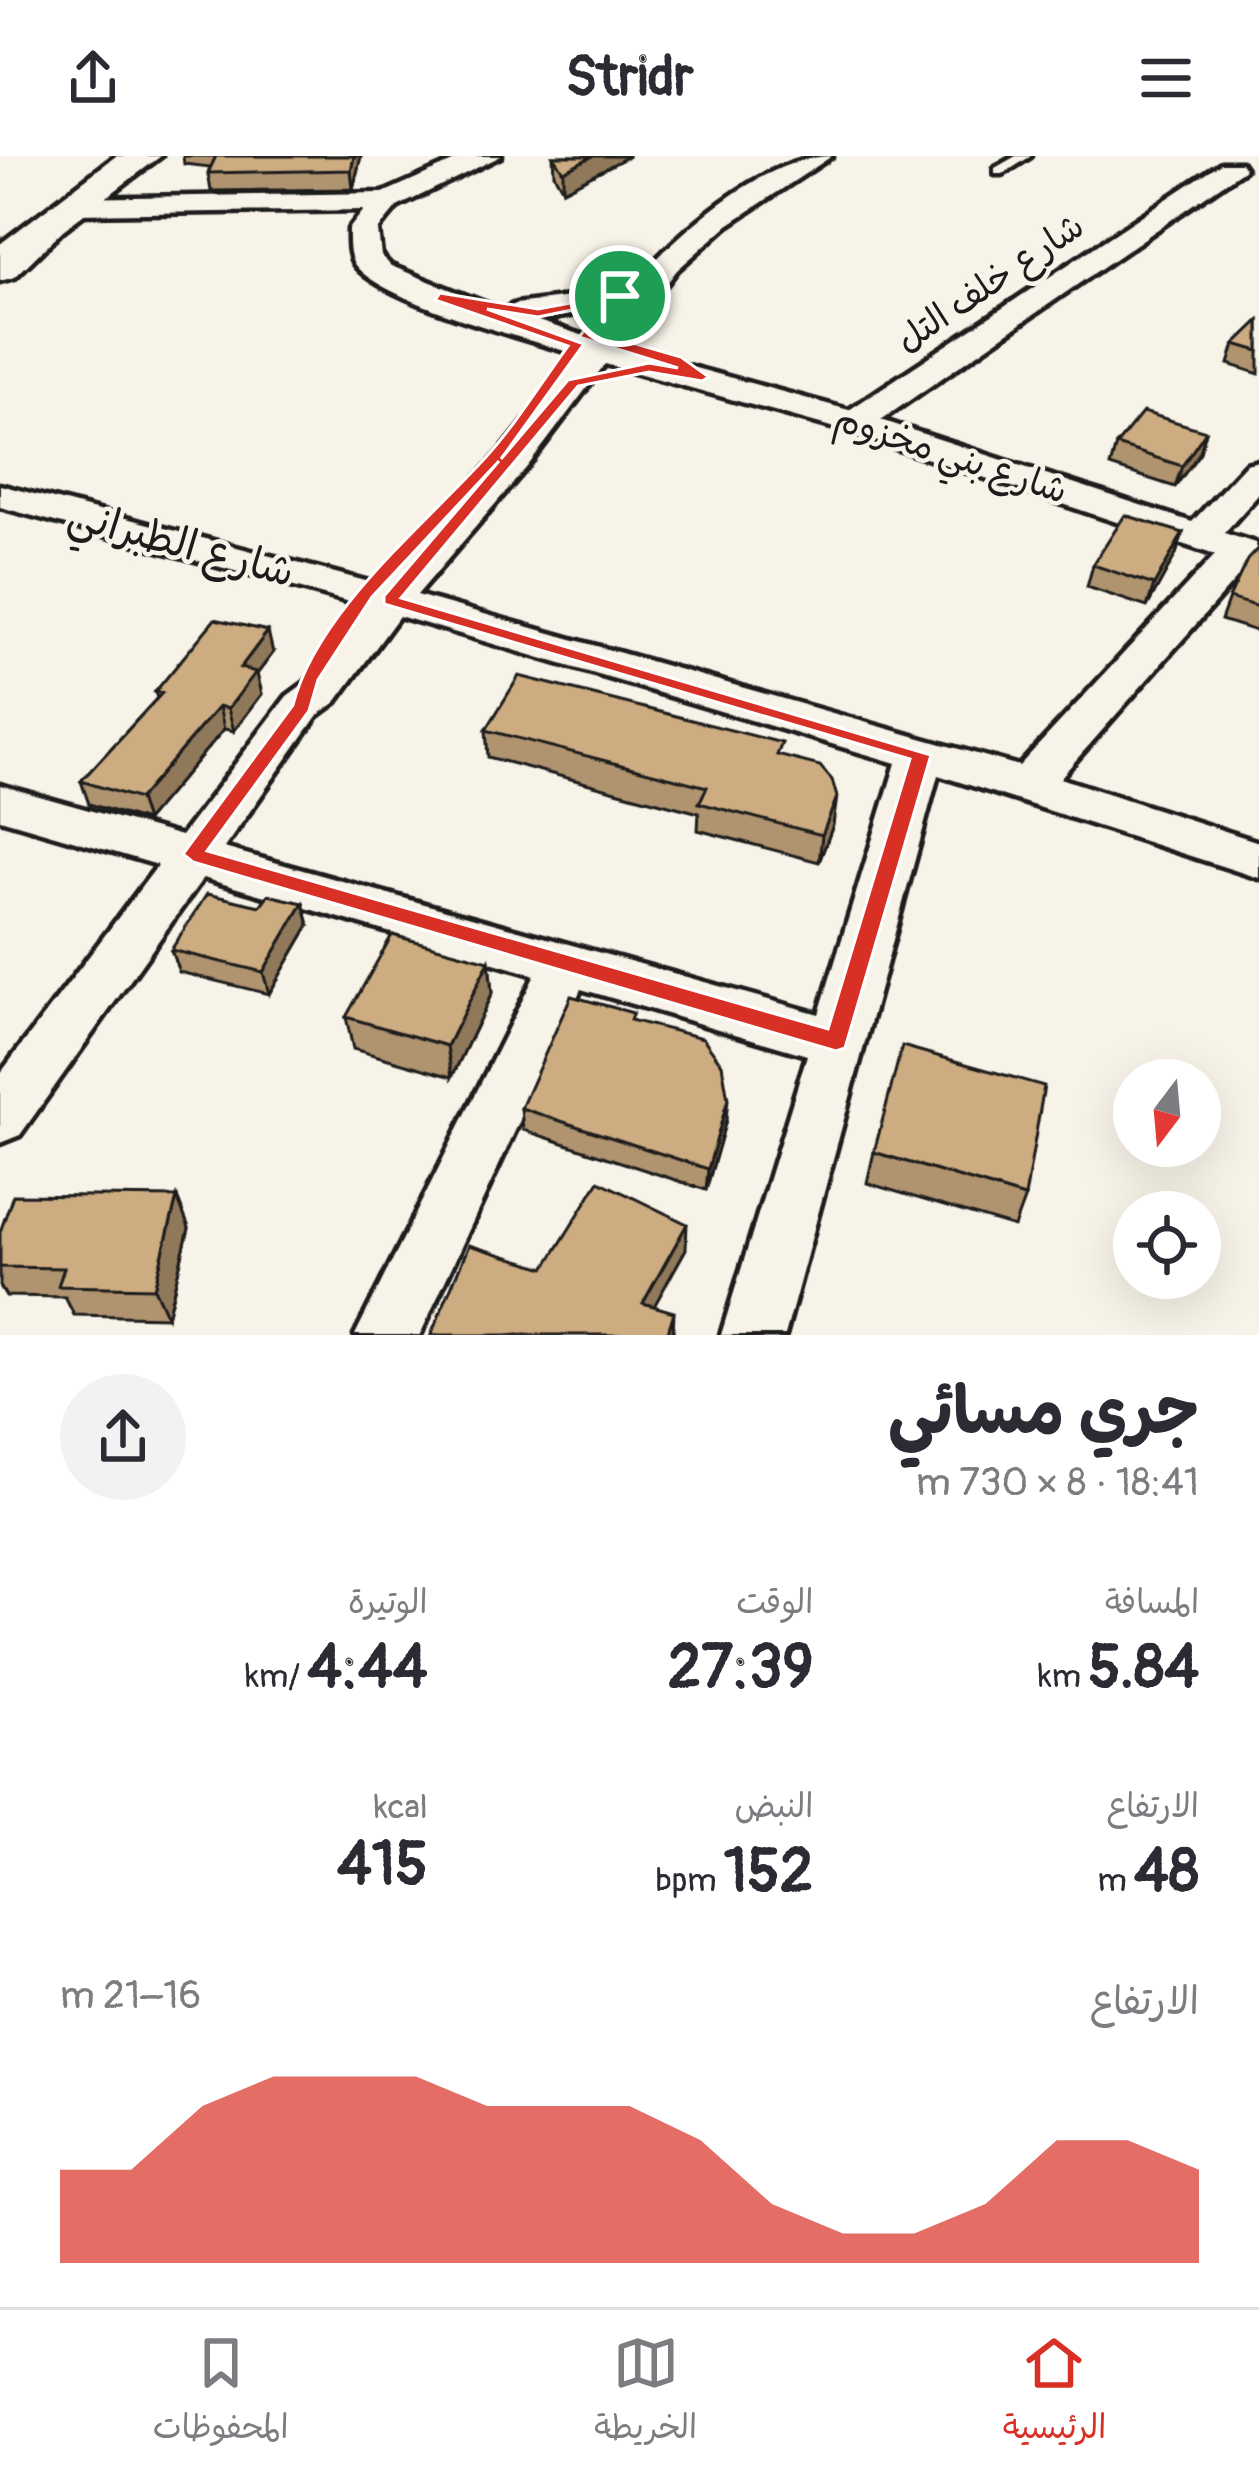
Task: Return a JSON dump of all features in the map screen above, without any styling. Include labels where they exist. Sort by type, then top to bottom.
[{"type":"street","points":[[73,208],[387,201],[488,156]]},
{"type":"street","points":[[516,313],[561,311],[620,296],[736,206],[819,156]]},
{"type":"street","points":[[1192,156],[1245,173]]},
{"type":"street","points":[[6,268],[68,223],[73,208],[125,159]]},
{"type":"street","name":"شارع خلف التل","points":[[854,423],[1245,173]]},
{"type":"street","name":"شارع بني مخزوم","points":[[387,201],[363,229],[366,259],[380,272],[440,297],[587,350],[702,377],[854,423],[1250,555]]},
{"type":"street","points":[[0,1118],[302,706],[328,684],[378,597],[504,458],[587,350],[666,264]]},
{"type":"street","points":[[587,350],[620,296]]},
{"type":"street","name":"شارع بني مخزوم","points":[[440,297],[516,313],[587,350],[676,360],[702,377]]},
{"type":"street","points":[[1200,536],[1259,472]]},
{"type":"street","name":"شارع الطبراني","points":[[0,496],[378,597],[1028,785],[1259,860]]},
{"type":"street","points":[[1028,785],[1250,555]]},
{"type":"street","points":[[753,1335],[921,755]]},
{"type":"street","points":[[0,802],[836,1041]]},
{"type":"street","points":[[387,1335],[567,963]]},
{"type":"lane","points":[[999,171],[1025,156]]},
{"type":"building","points":[[216,156],[354,156],[351,170],[208,173]]},
{"type":"building","points":[[553,156],[593,156],[563,171]]},
{"type":"building","points":[[1259,321],[1259,351],[1235,344]]},
{"type":"building","points":[[1143,412],[1206,431],[1182,466],[1116,445]]},
{"type":"building","points":[[1125,515],[1183,533],[1154,585],[1093,565]]},
{"type":"building","points":[[1259,547],[1259,607],[1229,598],[1247,560]]},
{"type":"building","points":[[215,619],[268,631],[240,668],[256,672],[228,709],[219,706],[139,799],[81,781],[162,693],[155,692]]},
{"type":"building","points":[[519,676],[782,743],[777,755],[820,766],[832,780],[837,797],[822,835],[699,803],[707,787],[486,730]]},
{"type":"building","points":[[207,894],[260,906],[268,895],[303,903],[263,972],[171,950]]},
{"type":"building","points":[[392,935],[489,961],[447,1046],[346,1017]]},
{"type":"building","points":[[571,996],[633,1013],[630,1020],[703,1038],[722,1064],[728,1099],[708,1169],[521,1108]]},
{"type":"building","points":[[902,1046],[1044,1086],[1025,1197],[874,1152]]},
{"type":"building","points":[[599,1181],[687,1224],[643,1303],[674,1312],[667,1335],[431,1335],[469,1245],[545,1268]]},
{"type":"building","points":[[13,1195],[177,1197],[154,1288],[58,1286],[64,1268],[0,1267],[0,1232]]},
{"type":"route","points":[[620,296],[584,334],[676,360],[702,377],[649,367],[573,383],[514,459],[390,600],[921,755],[836,1041],[193,854],[302,706],[309,680],[366,594],[494,457],[577,344],[440,297],[538,313],[583,308],[620,296]]}]
